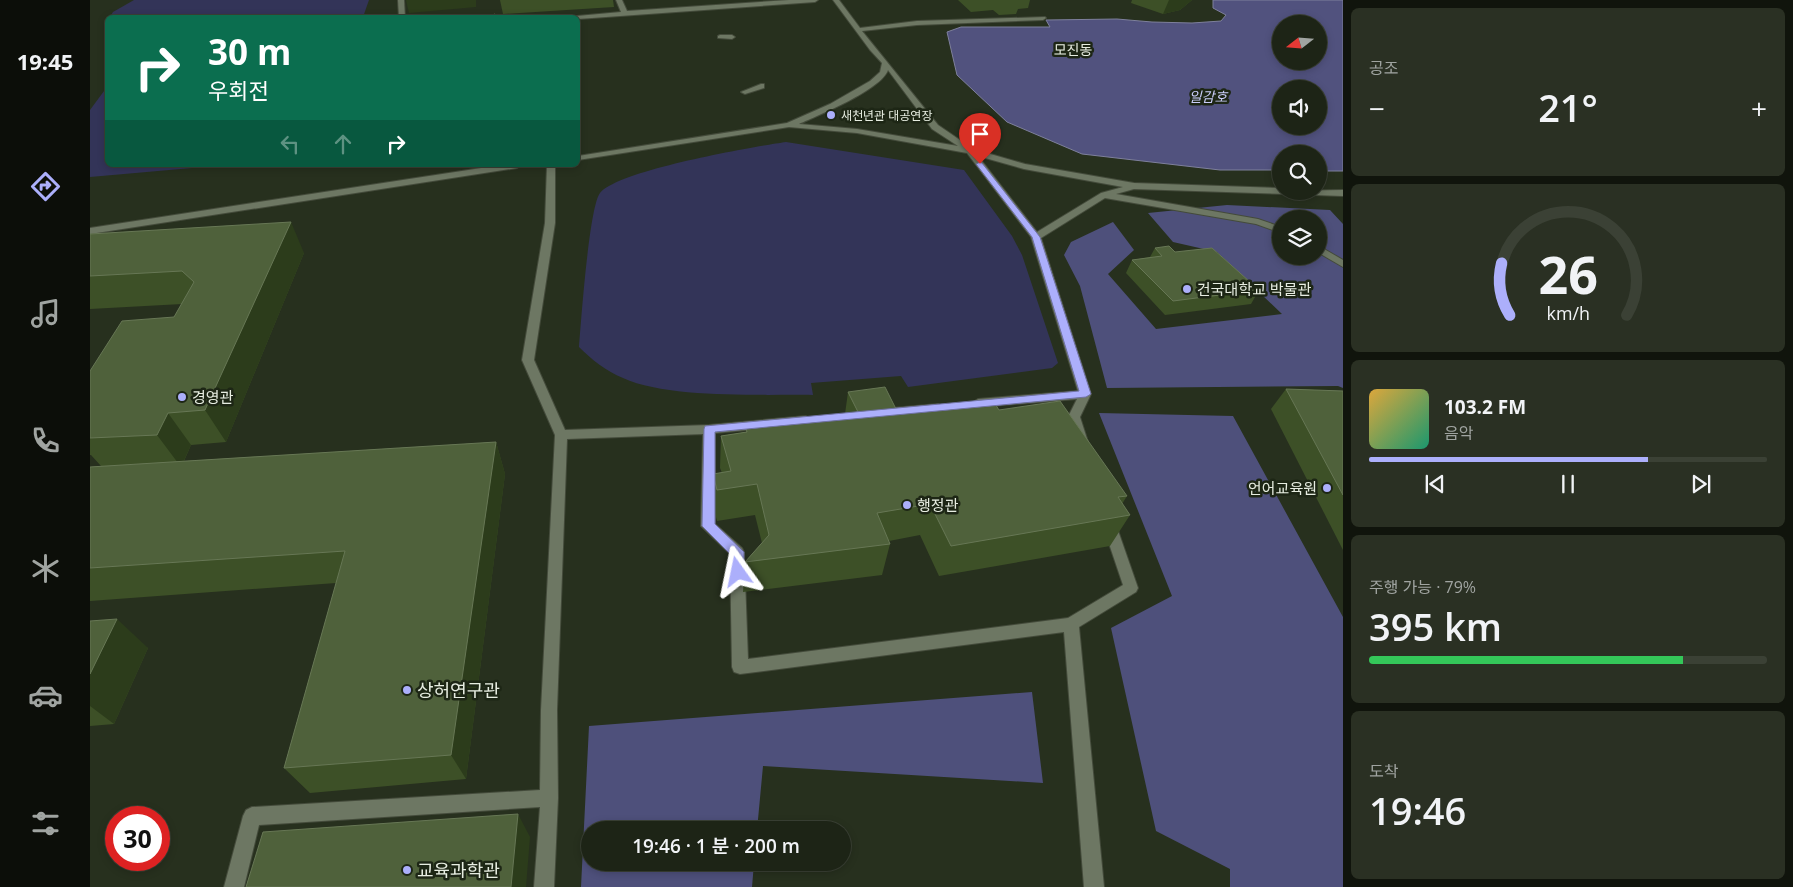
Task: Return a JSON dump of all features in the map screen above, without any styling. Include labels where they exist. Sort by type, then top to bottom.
[{"type":"street","points":[[401,0],[402,15]]},
{"type":"street","points":[[619,0],[625,13]]},
{"type":"street","points":[[580,16],[815,0]]},
{"type":"street","points":[[836,0],[935,127],[970,151],[1036,237],[1086,394]]},
{"type":"street","points":[[858,30],[917,24],[1043,18]]},
{"type":"street","points":[[720,37],[732,37]]},
{"type":"street","points":[[789,125],[833,106],[873,83],[883,73],[886,63]]},
{"type":"street","points":[[744,92],[761,86]]},
{"type":"street","points":[[580,158],[789,125],[857,131],[970,151],[1024,166],[1134,186],[1343,193]]},
{"type":"street","points":[[438,177],[439,167]]},
{"type":"street","points":[[90,231],[503,167]]},
{"type":"street","points":[[544,887],[549,798],[549,710],[561,435],[528,360],[550,223],[551,167]]},
{"type":"street","points":[[1036,237],[1104,195],[1134,186]]},
{"type":"street","points":[[1104,195],[1258,222],[1272,227]]},
{"type":"street","points":[[1327,254],[1343,264]]},
{"type":"street","points":[[968,404],[1086,394]]},
{"type":"street","points":[[1066,413],[1086,394]]},
{"type":"street","points":[[1032,399],[1066,413],[1086,453]]},
{"type":"street","points":[[871,414],[948,406]]},
{"type":"street","points":[[561,435],[709,429],[823,419]]},
{"type":"street","points":[[709,429],[708,526],[737,552],[740,666],[1070,624],[1131,588],[1104,507]]},
{"type":"street","points":[[1070,624],[1094,887]]},
{"type":"street","points":[[234,887],[252,816],[549,798]]},
{"type":"shaded area","points":[[134,0],[369,0],[364,15],[111,15],[113,12]]},
{"type":"shaded area","points":[[105,90],[105,167],[203,167],[90,177],[90,110]]},
{"type":"shaded area","points":[[786,142],[964,170],[1012,236],[1022,255],[1058,363],[1052,368],[908,387],[901,376],[811,383],[813,395],[742,395],[690,392],[642,385],[611,372],[594,361],[579,347],[592,220],[600,193],[612,184],[658,168],[717,154]]},
{"type":"shaded area","points":[[1227,205],[1330,210],[1343,224],[1343,388],[1338,386],[1107,388],[1080,286],[1064,255],[1071,242],[1113,222],[1134,250],[1108,274],[1156,329],[1282,314],[1217,252],[1173,242],[1148,213]]},
{"type":"shaded area","points":[[1099,413],[1233,416],[1343,617],[1343,887],[1230,887],[1230,869],[1156,831],[1111,628],[1172,596]]},
{"type":"shaded area","points":[[1032,692],[1043,783],[763,766],[758,821],[584,821],[589,726]]},
{"type":"shaded area","points":[[582,871],[753,871],[752,887],[581,887]]},
{"type":"water","name":"일감호","points":[[1213,0],[1343,0],[1343,171],[1327,171],[1327,145],[1272,145],[1272,170],[1220,170],[1082,154],[1007,122],[957,75],[947,32],[961,27],[1050,27],[1046,20],[1117,19],[1192,23],[1221,21],[1226,15],[1213,8]]},
{"type":"building","points":[[291,222],[205,410],[168,413],[157,435],[90,438],[90,371],[122,321],[174,317],[194,282],[182,271],[90,276],[90,234]]},
{"type":"building","points":[[1169,246],[1175,252],[1212,248],[1259,290],[1173,301],[1132,260],[1162,256],[1155,248]]},
{"type":"building","name":"행정관","points":[[885,387],[898,413],[992,399],[999,410],[1060,401],[1127,496],[1118,497],[1130,515],[951,546],[930,504],[877,513],[890,544],[745,562],[769,535],[757,484],[717,490],[713,474],[731,471],[721,436],[747,432],[746,428],[858,412],[848,392]]},
{"type":"building","points":[[1286,389],[1343,391],[1343,495]]},
{"type":"building","name":"상허연구관","points":[[496,442],[451,755],[284,768],[345,551],[90,568],[90,467]]},
{"type":"building","points":[[117,619],[90,674],[90,621]]},
{"type":"building","points":[[518,814],[511,887],[246,887],[263,832]]},
{"type":"place","name":"새천년관 대공연장","points":[[831,115]]},
{"type":"place","name":"건국대학교 박물관","points":[[1187,289]]},
{"type":"place","name":"경영관","points":[[182,397]]},
{"type":"place","name":"언어교육원","points":[[1327,488]]},
{"type":"place","name":"행정관","points":[[907,505]]},
{"type":"place","name":"상허연구관","points":[[407,690]]},
{"type":"place","name":"교육과학관","points":[[407,870]]},
{"type":"district","name":"모진동","points":[[1073,49]]},
{"type":"route","points":[[738,572],[737,552],[708,526],[709,429],[1086,394],[1036,237],[980,164]]}]
